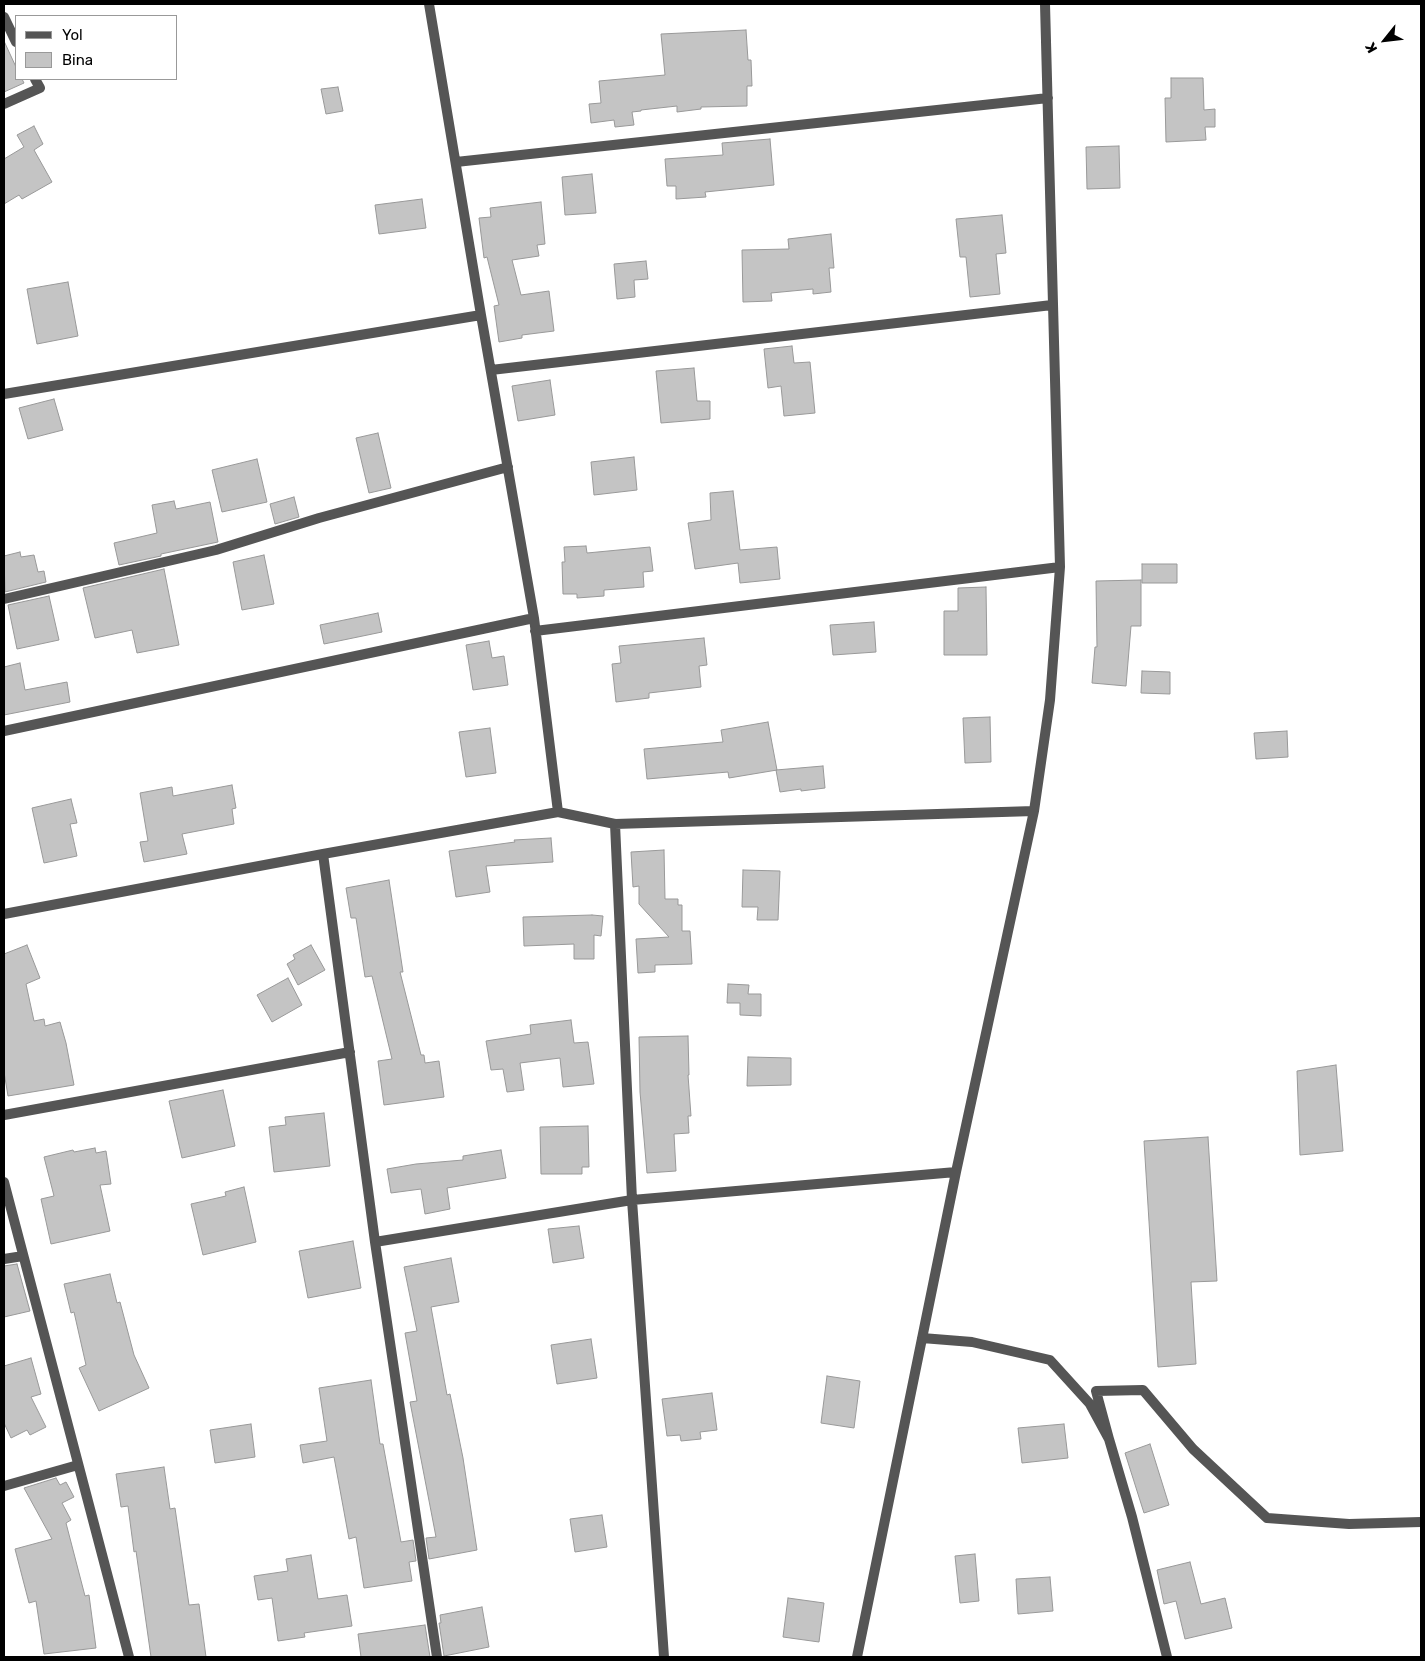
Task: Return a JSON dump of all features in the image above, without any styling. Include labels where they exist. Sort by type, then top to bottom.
[{"type":"street","points":[[429,4],[534,618],[558,812]]},
{"type":"street","points":[[856,1657],[956,1172],[1034,811],[1050,700],[1060,567],[1045,4]]},
{"type":"street","points":[[4,17],[15,40]]},
{"type":"street","points":[[4,104],[40,88],[36,80]]},
{"type":"street","points":[[456,162],[1048,98]]},
{"type":"street","points":[[491,370],[1052,305]]},
{"type":"street","points":[[4,394],[481,315]]},
{"type":"street","points":[[4,600],[216,550],[319,518],[508,467]]},
{"type":"street","points":[[535,631],[1060,567]]},
{"type":"street","points":[[4,731],[534,618]]},
{"type":"street","points":[[4,914],[558,812],[615,824],[1034,811]]},
{"type":"street","points":[[615,824],[632,1200],[664,1657]]},
{"type":"street","points":[[323,854],[375,1242],[437,1657]]},
{"type":"street","points":[[4,1115],[350,1052]]},
{"type":"street","points":[[375,1242],[632,1200],[956,1172]]},
{"type":"street","points":[[4,1182],[129,1657]]},
{"type":"street","points":[[4,1259],[23,1256]]},
{"type":"street","points":[[922,1338],[972,1342],[1050,1360],[1090,1404],[1109,1439]]},
{"type":"street","points":[[1167,1657],[1132,1517],[1096,1391],[1143,1390],[1193,1449],[1268,1518],[1350,1524],[1421,1522]]},
{"type":"street","points":[[4,1486],[78,1464]]},
{"type":"building","points":[[746,30],[748,60],[751,60],[752,86],[747,86],[747,106],[701,107],[701,109],[677,112],[677,106],[632,112],[634,125],[615,127],[614,120],[591,123],[589,104],[601,103],[599,81],[665,75],[661,34]]},
{"type":"building","points":[[4,41],[15,65],[15,80],[22,80],[24,83],[4,92]]},
{"type":"building","points":[[1171,78],[1203,78],[1204,110],[1215,109],[1215,127],[1205,127],[1206,140],[1166,142],[1165,98],[1171,98]]},
{"type":"building","points":[[338,87],[343,111],[326,114],[321,89]]},
{"type":"building","points":[[34,126],[43,144],[34,150],[52,182],[22,199],[19,195],[4,204],[4,159],[24,147],[17,135]]},
{"type":"building","points":[[770,139],[774,185],[705,192],[706,197],[676,199],[676,186],[667,186],[665,159],[723,155],[722,143]]},
{"type":"building","points":[[1119,146],[1120,188],[1087,189],[1086,147]]},
{"type":"building","points":[[592,174],[596,213],[565,215],[562,177]]},
{"type":"building","points":[[422,199],[426,228],[379,234],[375,205]]},
{"type":"building","points":[[541,202],[545,244],[537,245],[539,256],[512,260],[521,295],[549,291],[554,331],[522,335],[522,338],[499,342],[494,306],[499,305],[487,257],[484,258],[479,218],[491,217],[490,208]]},
{"type":"building","points":[[1002,215],[1006,253],[996,254],[1000,294],[970,297],[966,257],[960,257],[956,219]]},
{"type":"building","points":[[831,234],[834,268],[829,268],[831,292],[813,294],[813,289],[771,293],[772,301],[743,302],[742,250],[789,249],[788,239]]},
{"type":"building","points":[[646,261],[648,279],[634,280],[635,297],[617,299],[614,264]]},
{"type":"building","points":[[68,282],[78,336],[37,344],[27,289]]},
{"type":"building","points":[[792,346],[794,363],[810,362],[815,413],[784,416],[781,386],[768,388],[764,349]]},
{"type":"building","points":[[694,368],[697,401],[710,401],[710,419],[661,423],[656,371]]},
{"type":"building","points":[[550,380],[555,415],[518,421],[512,386]]},
{"type":"building","points":[[54,399],[63,430],[28,439],[19,408]]},
{"type":"building","points":[[378,433],[391,488],[369,493],[356,438]]},
{"type":"building","points":[[634,457],[637,490],[594,495],[591,462]]},
{"type":"building","points":[[257,459],[267,502],[222,512],[212,470]]},
{"type":"building","points":[[733,491],[740,550],[777,547],[780,579],[740,583],[738,563],[695,569],[688,523],[711,520],[710,493]]},
{"type":"building","points":[[294,497],[299,517],[275,524],[270,504]]},
{"type":"building","points":[[174,501],[176,509],[210,502],[218,542],[119,565],[114,543],[157,533],[152,505]]},
{"type":"building","points":[[586,546],[587,553],[650,547],[653,571],[643,572],[644,587],[604,590],[604,596],[577,598],[577,594],[563,594],[562,562],[565,562],[564,547]]},
{"type":"building","points":[[20,552],[21,557],[34,555],[38,572],[44,571],[46,582],[5,592],[4,556]]},
{"type":"building","points":[[264,555],[274,604],[242,610],[233,562]]},
{"type":"building","points":[[1142,564],[1177,564],[1177,583],[1142,583]]},
{"type":"building","points":[[164,569],[179,645],[137,653],[132,630],[95,638],[83,588]]},
{"type":"building","points":[[1141,580],[1141,626],[1131,626],[1126,686],[1092,683],[1095,647],[1097,647],[1096,581]]},
{"type":"building","points":[[986,587],[987,655],[944,655],[944,611],[958,611],[958,588]]},
{"type":"building","points":[[49,596],[59,640],[17,649],[8,605]]},
{"type":"building","points":[[378,613],[382,632],[324,644],[320,625]]},
{"type":"building","points":[[874,622],[876,652],[833,655],[830,625]]},
{"type":"building","points":[[704,638],[707,665],[699,666],[701,687],[649,693],[649,698],[616,702],[612,664],[621,663],[619,646]]},
{"type":"building","points":[[489,641],[492,658],[504,656],[508,685],[473,690],[466,645]]},
{"type":"building","points":[[20,663],[25,690],[67,682],[70,702],[4,715],[4,667]]},
{"type":"building","points":[[1142,671],[1170,672],[1170,694],[1141,693]]},
{"type":"building","points":[[990,717],[991,762],[965,763],[963,718]]},
{"type":"building","points":[[768,722],[777,770],[729,778],[728,772],[647,779],[644,749],[723,742],[721,730]]},
{"type":"building","points":[[490,728],[496,773],[466,777],[459,732]]},
{"type":"building","points":[[1287,731],[1288,757],[1256,759],[1254,733]]},
{"type":"building","points":[[823,766],[825,788],[780,792],[776,770]]},
{"type":"building","points":[[232,785],[236,808],[232,809],[234,824],[182,834],[187,854],[144,862],[140,842],[148,841],[140,793],[172,787],[173,796]]},
{"type":"building","points":[[71,799],[77,823],[70,824],[77,856],[44,863],[32,808]]},
{"type":"building","points":[[551,838],[553,862],[486,866],[490,892],[456,897],[449,851],[515,842],[514,840]]},
{"type":"building","points":[[664,850],[665,899],[678,899],[678,905],[682,905],[682,931],[690,931],[692,964],[655,965],[655,972],[638,973],[636,939],[669,937],[639,904],[639,886],[633,887],[631,852]]},
{"type":"building","points":[[743,870],[780,871],[778,920],[757,920],[758,907],[742,907]]},
{"type":"building","points":[[389,880],[403,972],[400,972],[421,1055],[424,1055],[425,1063],[439,1061],[444,1097],[384,1105],[378,1061],[392,1059],[372,976],[365,977],[356,918],[351,918],[346,888]]},
{"type":"building","points":[[603,916],[601,936],[594,935],[594,959],[574,959],[574,944],[524,946],[523,917]]},
{"type":"building","points":[[27,945],[40,978],[26,984],[34,1021],[44,1019],[45,1026],[60,1022],[74,1085],[8,1096],[4,1072],[4,954]]},
{"type":"building","points":[[311,945],[325,970],[298,985],[287,964],[295,959],[293,955]]},
{"type":"building","points":[[288,978],[302,1005],[272,1022],[257,995]]},
{"type":"building","points":[[728,984],[749,985],[748,994],[761,994],[761,1016],[740,1015],[740,1003],[727,1003]]},
{"type":"building","points":[[571,1020],[574,1043],[588,1042],[594,1084],[563,1087],[560,1058],[520,1063],[524,1090],[507,1092],[503,1069],[491,1070],[486,1041],[531,1034],[530,1025]]},
{"type":"building","points":[[688,1036],[691,1116],[688,1116],[689,1133],[674,1134],[676,1171],[647,1173],[640,1092],[639,1037]]},
{"type":"building","points":[[748,1057],[791,1058],[791,1085],[747,1086]]},
{"type":"building","points":[[1336,1065],[1343,1151],[1300,1155],[1297,1071]]},
{"type":"building","points":[[223,1090],[235,1146],[182,1158],[169,1101]]},
{"type":"building","points":[[324,1113],[330,1166],[274,1172],[269,1127],[286,1125],[285,1117]]},
{"type":"building","points":[[588,1126],[589,1167],[582,1167],[582,1174],[541,1174],[540,1127]]},
{"type":"building","points":[[1208,1137],[1217,1281],[1191,1282],[1196,1364],[1158,1367],[1144,1141]]},
{"type":"building","points":[[95,1148],[96,1153],[106,1151],[111,1184],[100,1185],[110,1231],[51,1244],[41,1199],[54,1196],[44,1157],[73,1150],[74,1152]]},
{"type":"building","points":[[501,1150],[506,1178],[447,1188],[450,1209],[425,1214],[421,1189],[391,1193],[387,1169],[416,1164],[463,1160],[463,1156]]},
{"type":"building","points":[[244,1187],[256,1242],[203,1255],[191,1204],[226,1196],[225,1192]]},
{"type":"building","points":[[579,1226],[584,1258],[553,1263],[548,1229]]},
{"type":"building","points":[[353,1241],[361,1288],[308,1298],[299,1251]]},
{"type":"building","points":[[451,1258],[459,1302],[431,1307],[447,1395],[450,1394],[463,1458],[477,1550],[429,1559],[426,1538],[436,1537],[410,1402],[417,1401],[405,1333],[417,1331],[404,1267]]},
{"type":"building","points":[[17,1264],[30,1311],[4,1317],[4,1266]]},
{"type":"building","points":[[110,1274],[117,1303],[120,1302],[134,1355],[149,1388],[99,1411],[79,1368],[86,1365],[74,1312],[71,1313],[64,1284]]},
{"type":"building","points":[[591,1339],[597,1378],[557,1384],[551,1345]]},
{"type":"building","points":[[31,1358],[41,1394],[31,1397],[46,1427],[30,1435],[27,1430],[11,1438],[4,1423],[4,1366]]},
{"type":"building","points":[[827,1376],[860,1381],[854,1428],[821,1423]]},
{"type":"building","points":[[371,1380],[380,1444],[383,1444],[401,1542],[413,1540],[416,1561],[409,1562],[412,1581],[364,1588],[356,1537],[349,1539],[334,1457],[303,1463],[300,1445],[327,1441],[319,1388]]},
{"type":"building","points":[[712,1393],[717,1430],[700,1432],[701,1439],[681,1441],[680,1435],[667,1436],[662,1399]]},
{"type":"building","points":[[251,1424],[255,1457],[215,1463],[210,1430]]},
{"type":"building","points":[[1064,1424],[1068,1458],[1022,1463],[1018,1428]]},
{"type":"building","points":[[1150,1444],[1169,1505],[1144,1513],[1125,1453]]},
{"type":"building","points":[[164,1467],[170,1509],[175,1508],[189,1605],[199,1604],[206,1657],[151,1657],[128,1506],[121,1507],[116,1474]]},
{"type":"building","points":[[56,1478],[60,1485],[66,1482],[74,1497],[62,1503],[71,1520],[66,1523],[85,1596],[89,1595],[96,1648],[44,1654],[36,1601],[29,1603],[15,1549],[52,1539],[24,1488]]},
{"type":"building","points":[[602,1515],[607,1547],[575,1552],[570,1519]]},
{"type":"building","points":[[975,1554],[979,1601],[960,1603],[955,1556]]},
{"type":"building","points":[[311,1555],[318,1599],[347,1595],[352,1626],[304,1633],[305,1637],[278,1641],[272,1598],[258,1600],[254,1576],[288,1571],[286,1559]]},
{"type":"building","points":[[1190,1562],[1201,1604],[1225,1598],[1232,1628],[1185,1639],[1176,1601],[1164,1604],[1157,1570]]},
{"type":"building","points":[[1050,1577],[1053,1611],[1018,1614],[1016,1579]]},
{"type":"building","points":[[788,1598],[824,1603],[819,1642],[783,1637]]},
{"type":"building","points":[[482,1607],[489,1647],[444,1656],[439,1623],[441,1623],[440,1615]]},
{"type":"building","points":[[425,1625],[430,1657],[361,1657],[358,1634]]}]
